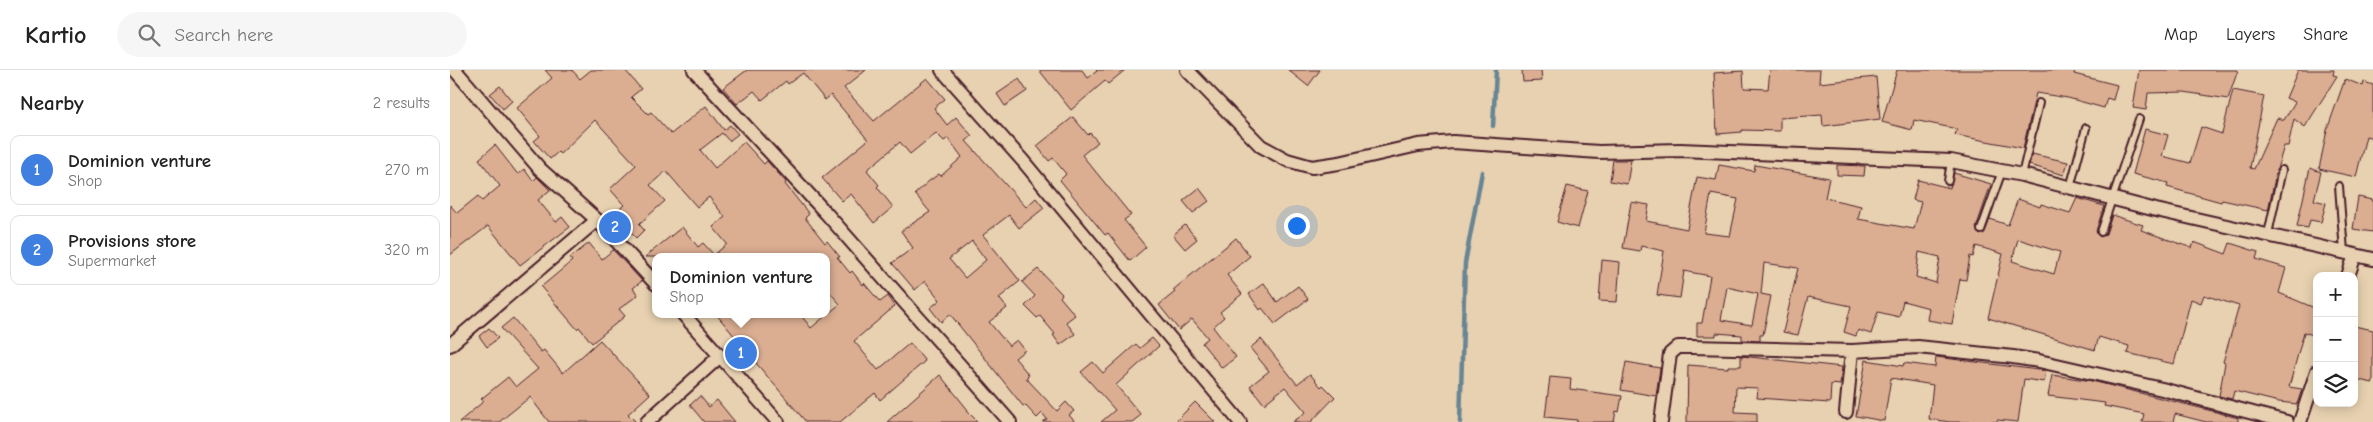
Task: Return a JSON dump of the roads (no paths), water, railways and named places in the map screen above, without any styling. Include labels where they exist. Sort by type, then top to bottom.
[{"type":"street","points":[[455,70],[540,169],[597,220],[652,280]]},
{"type":"street","points":[[694,70],[826,213],[1010,422]]},
{"type":"street","points":[[942,70],[1023,161],[1240,422]]},
{"type":"street","points":[[1186,70],[1261,146],[1287,160],[1312,167],[1340,163],[1418,145],[1453,142],[1599,152],[1680,150],[1951,161],[2022,175],[2114,199],[2373,259]]},
{"type":"street","points":[[452,339],[597,220]]},
{"type":"street","points":[[2348,272],[2349,253]]},
{"type":"street","points":[[687,318],[778,422]]},
{"type":"street","points":[[1661,422],[1670,354],[1678,347],[1852,351],[1918,348],[2039,361],[2162,389],[2287,422]]},
{"type":"street","points":[[1846,412],[1852,351]]},
{"type":"street","points":[[646,422],[720,356]]},
{"type":"street","points":[[2300,422],[2313,383]]},
{"type":"lane","points":[[2022,175],[2039,103]]},
{"type":"lane","points":[[2101,232],[2114,199],[2139,119]]},
{"type":"lane","points":[[2070,188],[2086,128]]},
{"type":"lane","points":[[1948,181],[1951,161]]},
{"type":"lane","points":[[2268,234],[2282,170]]},
{"type":"lane","points":[[1981,230],[2002,171]]},
{"type":"lane","points":[[2338,186],[2349,253]]},
{"type":"waterway","points":[[1493,126],[1496,70]]},
{"type":"waterway","points":[[1460,422],[1465,263],[1482,172]]},
{"type":"place","name":"Provisions store","points":[[615,227]]},
{"type":"place","name":"Dominion venture","points":[[741,353]]}]
